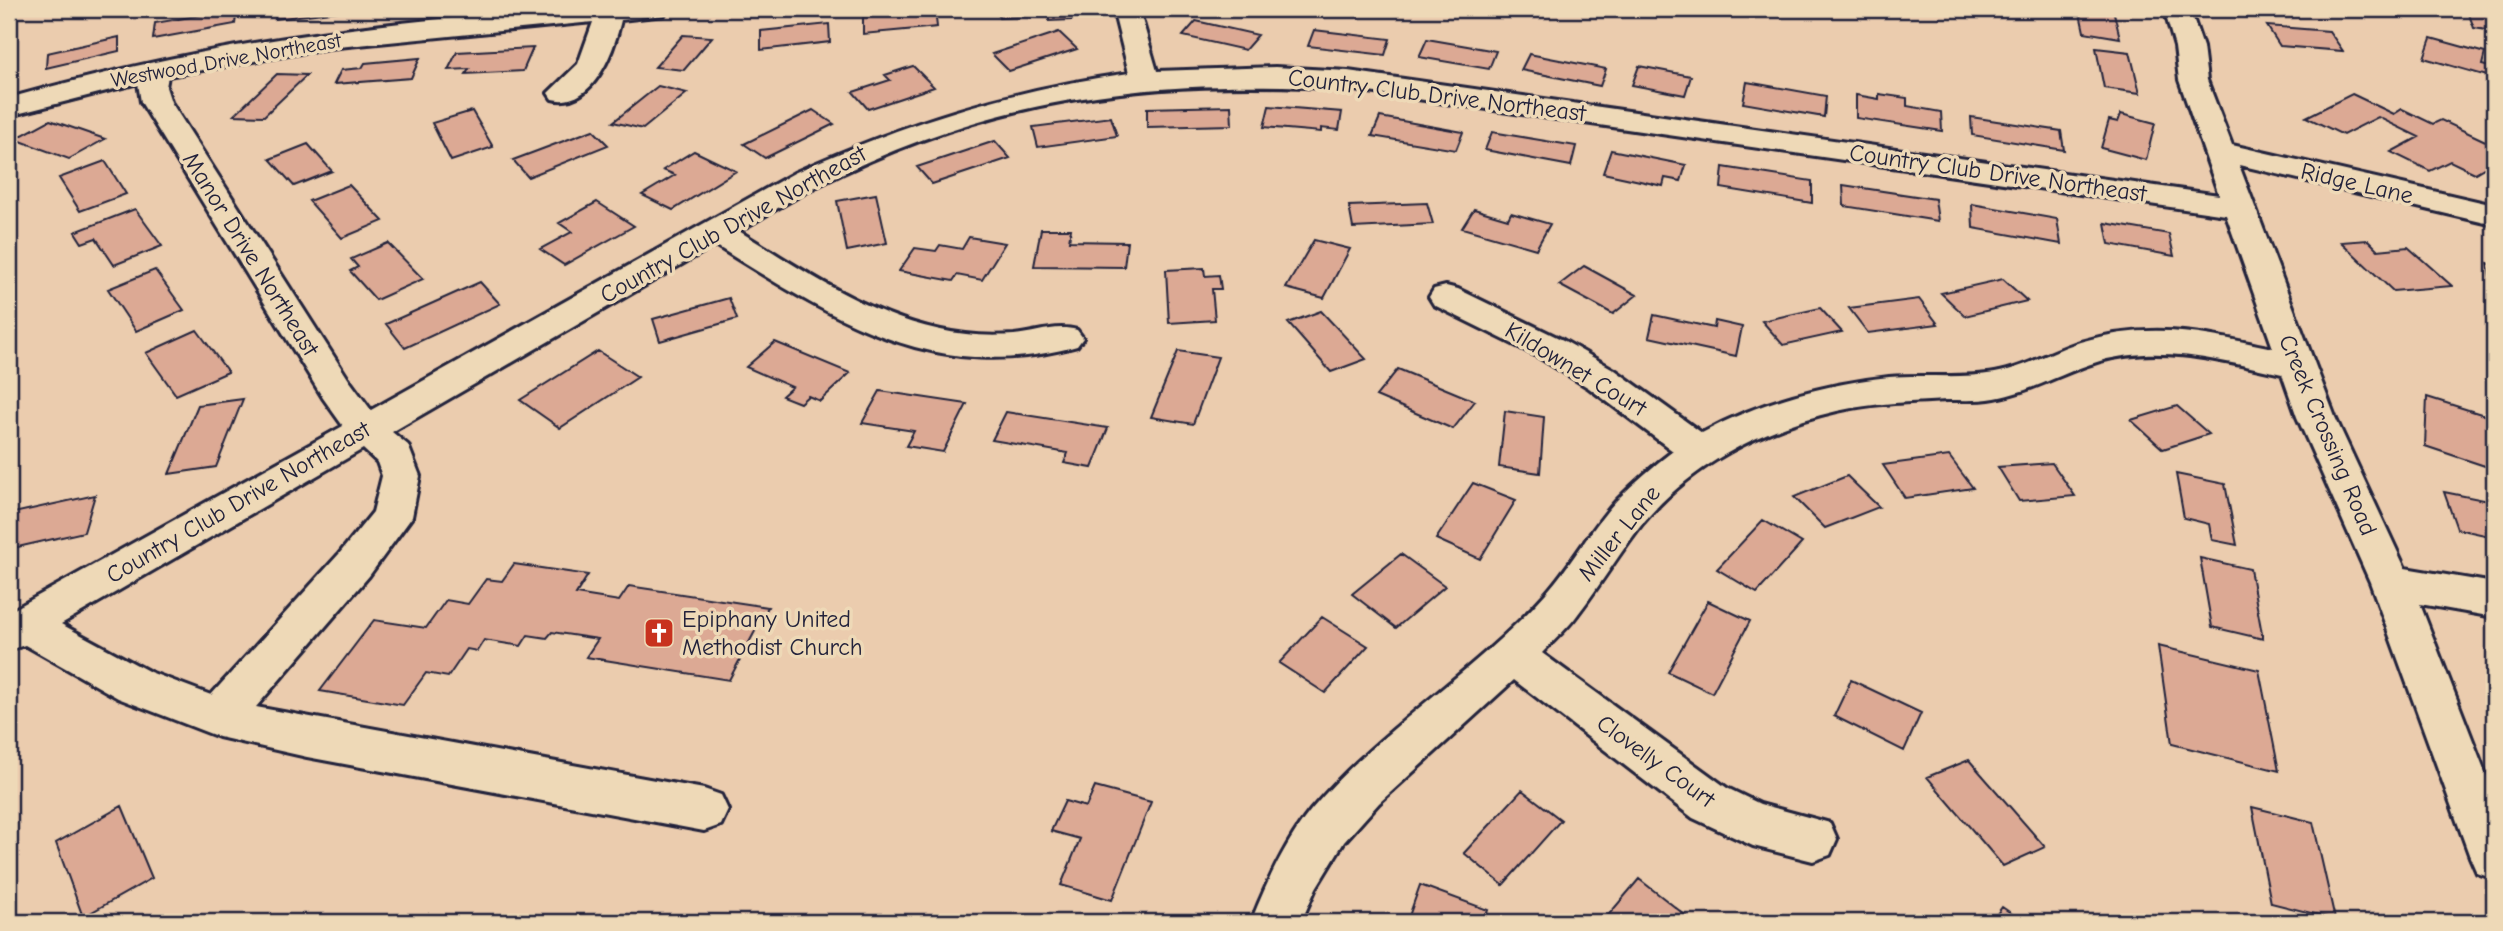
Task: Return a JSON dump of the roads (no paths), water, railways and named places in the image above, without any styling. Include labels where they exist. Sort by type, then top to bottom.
[{"type":"street","name":"Westwood Drive Northeast","points":[[9,107],[154,71],[300,44],[374,34],[655,9]]},
{"type":"street","points":[[1126,9],[1145,79]]},
{"type":"street","name":"Creek Crossing Road","points":[[2177,9],[2189,47],[2193,80],[2316,417],[2391,582],[2494,857]]},
{"type":"street","points":[[562,93],[590,71],[600,48],[609,13]]},
{"type":"street","name":"Manor Drive Northeast","points":[[154,71],[152,87],[156,102],[336,389],[366,430],[394,455],[401,476],[392,517],[354,565],[219,718]]},
{"type":"street","name":"Country Club Drive Northeast","points":[[17,629],[805,180],[912,132],[1012,101],[1063,90],[1145,79],[1245,74],[1348,80],[2239,207]]},
{"type":"street","name":"Ridge Lane","points":[[2219,150],[2494,215]]},
{"type":"street","points":[[715,230],[848,311],[886,328],[972,348],[1005,349],[1065,338]]},
{"type":"street","name":"Kildownet Court","points":[[1446,297],[1550,348],[1602,379],[1700,451]]},
{"type":"street","name":"Miller Lane","points":[[1276,922],[1298,873],[1327,827],[1362,788],[1513,655],[1562,604],[1630,512],[1662,479],[1700,451],[1738,430],[1838,398],[1890,390],[1993,386],[2027,378],[2088,352],[2128,343],[2160,341],[2195,344],[2297,365]]},
{"type":"street","points":[[2391,582],[2494,600]]},
{"type":"street","points":[[17,629],[134,685],[219,718],[704,810]]},
{"type":"street","name":"Clovelly Court","points":[[1513,655],[1710,803],[1753,824],[1813,839]]},
{"type":"place","name":"Epiphany United Methodist Church","points":[[659,633]]}]
